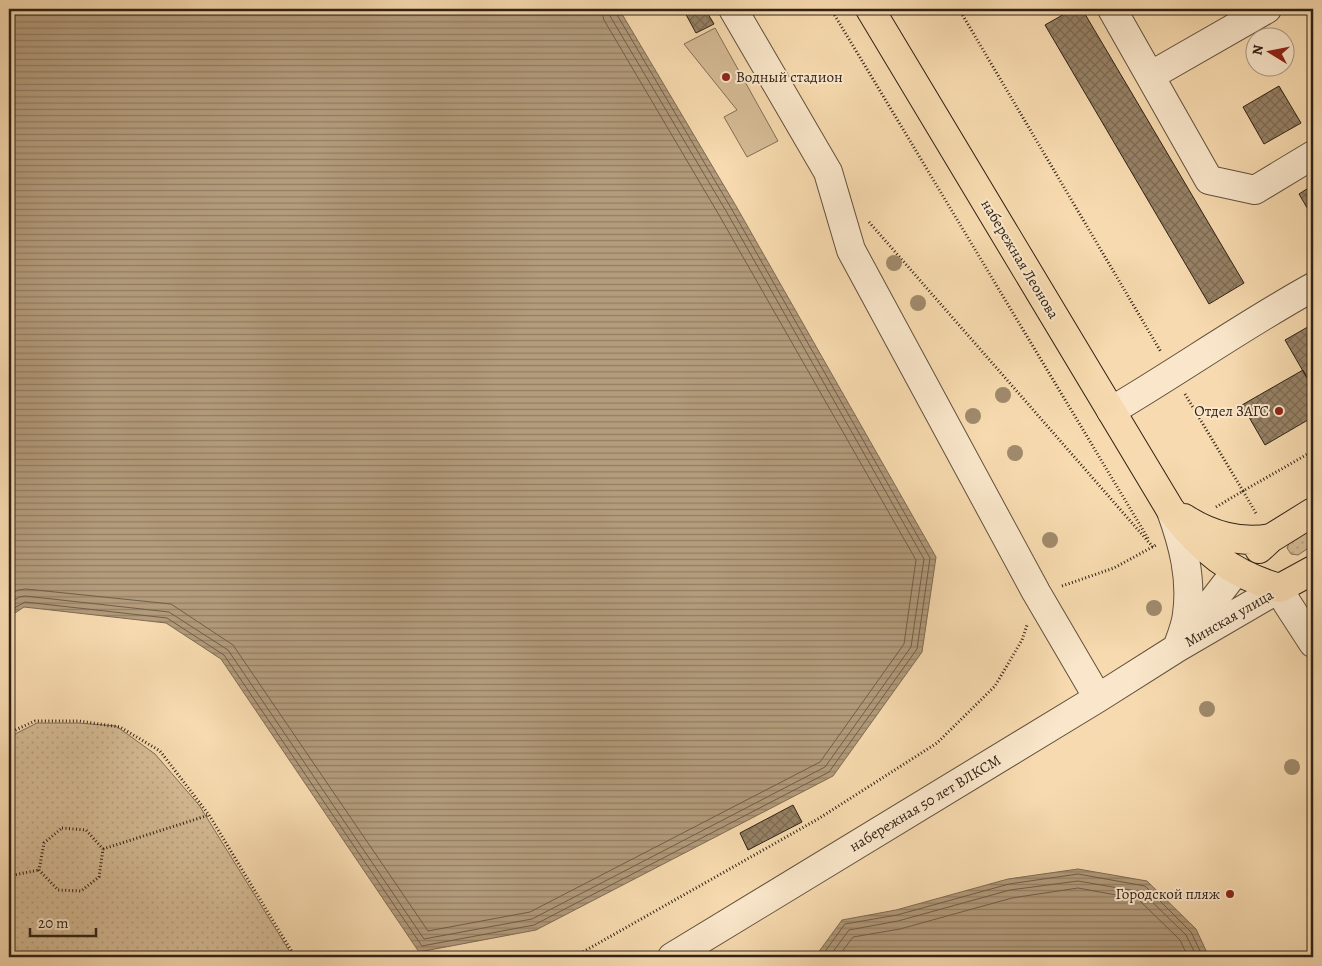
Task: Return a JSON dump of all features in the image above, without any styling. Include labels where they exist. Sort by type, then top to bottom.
[{"type":"main road","name":"набережная Леонова","points":[[870,9],[1170,509],[1183,527],[1210,553],[1236,571],[1257,582],[1297,579]]},
{"type":"main road","points":[[1170,509],[1190,522],[1214,533],[1236,540],[1256,541],[1265,528],[1313,512]]},
{"type":"main road","points":[[1236,571],[1265,528]]},
{"type":"street","points":[[733,9],[828,172],[851,250],[1036,592],[1098,698]]},
{"type":"street","points":[[1112,9],[1209,180],[1255,190],[1313,156]]},
{"type":"street","points":[[1150,76],[1267,9]]},
{"type":"street","points":[[1111,411],[1174,374],[1282,304],[1313,287]]},
{"type":"street","points":[[1170,509],[1183,546],[1188,591],[1187,615],[1177,648]]},
{"type":"street","points":[[1177,648],[1236,571]]},
{"type":"street","points":[[1297,579],[1287,603],[1313,643]]},
{"type":"street","name":"Минская улица","points":[[1177,648],[1297,579]]},
{"type":"street","name":"набережная 50 лет ВЛКСМ","points":[[672,957],[1177,648]]},
{"type":"path","points":[[831,9],[1153,547]]},
{"type":"path","points":[[959,9],[1265,528]]},
{"type":"path","points":[[869,221],[1153,547]]},
{"type":"path","points":[[1210,511],[1313,451]]},
{"type":"path","points":[[574,957],[818,819],[937,743],[995,686],[1022,640],[1036,592],[1070,584],[1114,568],[1153,547]]},
{"type":"path","points":[[9,732],[35,721],[79,721],[120,728],[160,750],[209,815],[295,957]]},
{"type":"path","points":[[103,849],[209,815]]},
{"type":"path","points":[[62,828],[86,830],[103,849],[99,877],[81,891],[58,890],[39,870],[44,843],[62,828]]},
{"type":"path","points":[[9,876],[39,870]]},
{"type":"shaded area","name":"Водный стадион","points":[[715,28],[778,141],[747,157],[724,117],[737,110],[684,44]]},
{"type":"shaded area","points":[[1313,528],[1313,545],[1298,555],[1291,554],[1287,548],[1290,541]]},
{"type":"shaded area","points":[[37,723],[78,723],[116,726],[155,754],[199,805],[293,957],[9,957],[9,737]]},
{"type":"water","points":[[9,9],[619,9],[736,206],[936,557],[922,652],[833,776],[536,930],[419,952],[221,659],[166,623],[24,607],[9,617]]},
{"type":"water","points":[[1078,869],[1147,881],[1196,929],[1209,957],[815,957],[842,920],[896,910],[1008,879]]},
{"type":"building","points":[[683,9],[705,9],[714,24],[696,33]]},
{"type":"building","points":[[1073,9],[1082,9],[1244,283],[1209,304],[1045,25]]},
{"type":"building","points":[[1279,86],[1301,123],[1264,144],[1243,107]]},
{"type":"building","points":[[1313,185],[1313,218],[1299,194]]},
{"type":"building","points":[[1313,324],[1313,384],[1311,385],[1285,340]]},
{"type":"building","name":"Отдел ЗАГС","points":[[1303,370],[1311,385],[1313,384],[1313,417],[1265,445],[1242,405]]},
{"type":"building","points":[[793,805],[802,822],[748,850],[740,833]]},
{"type":"place","name":"Водный стадион","points":[[726,77]]},
{"type":"place","name":"Отдел ЗАГС","points":[[1279,411]]},
{"type":"place","name":"Городской пляж","points":[[1230,894]]}]
